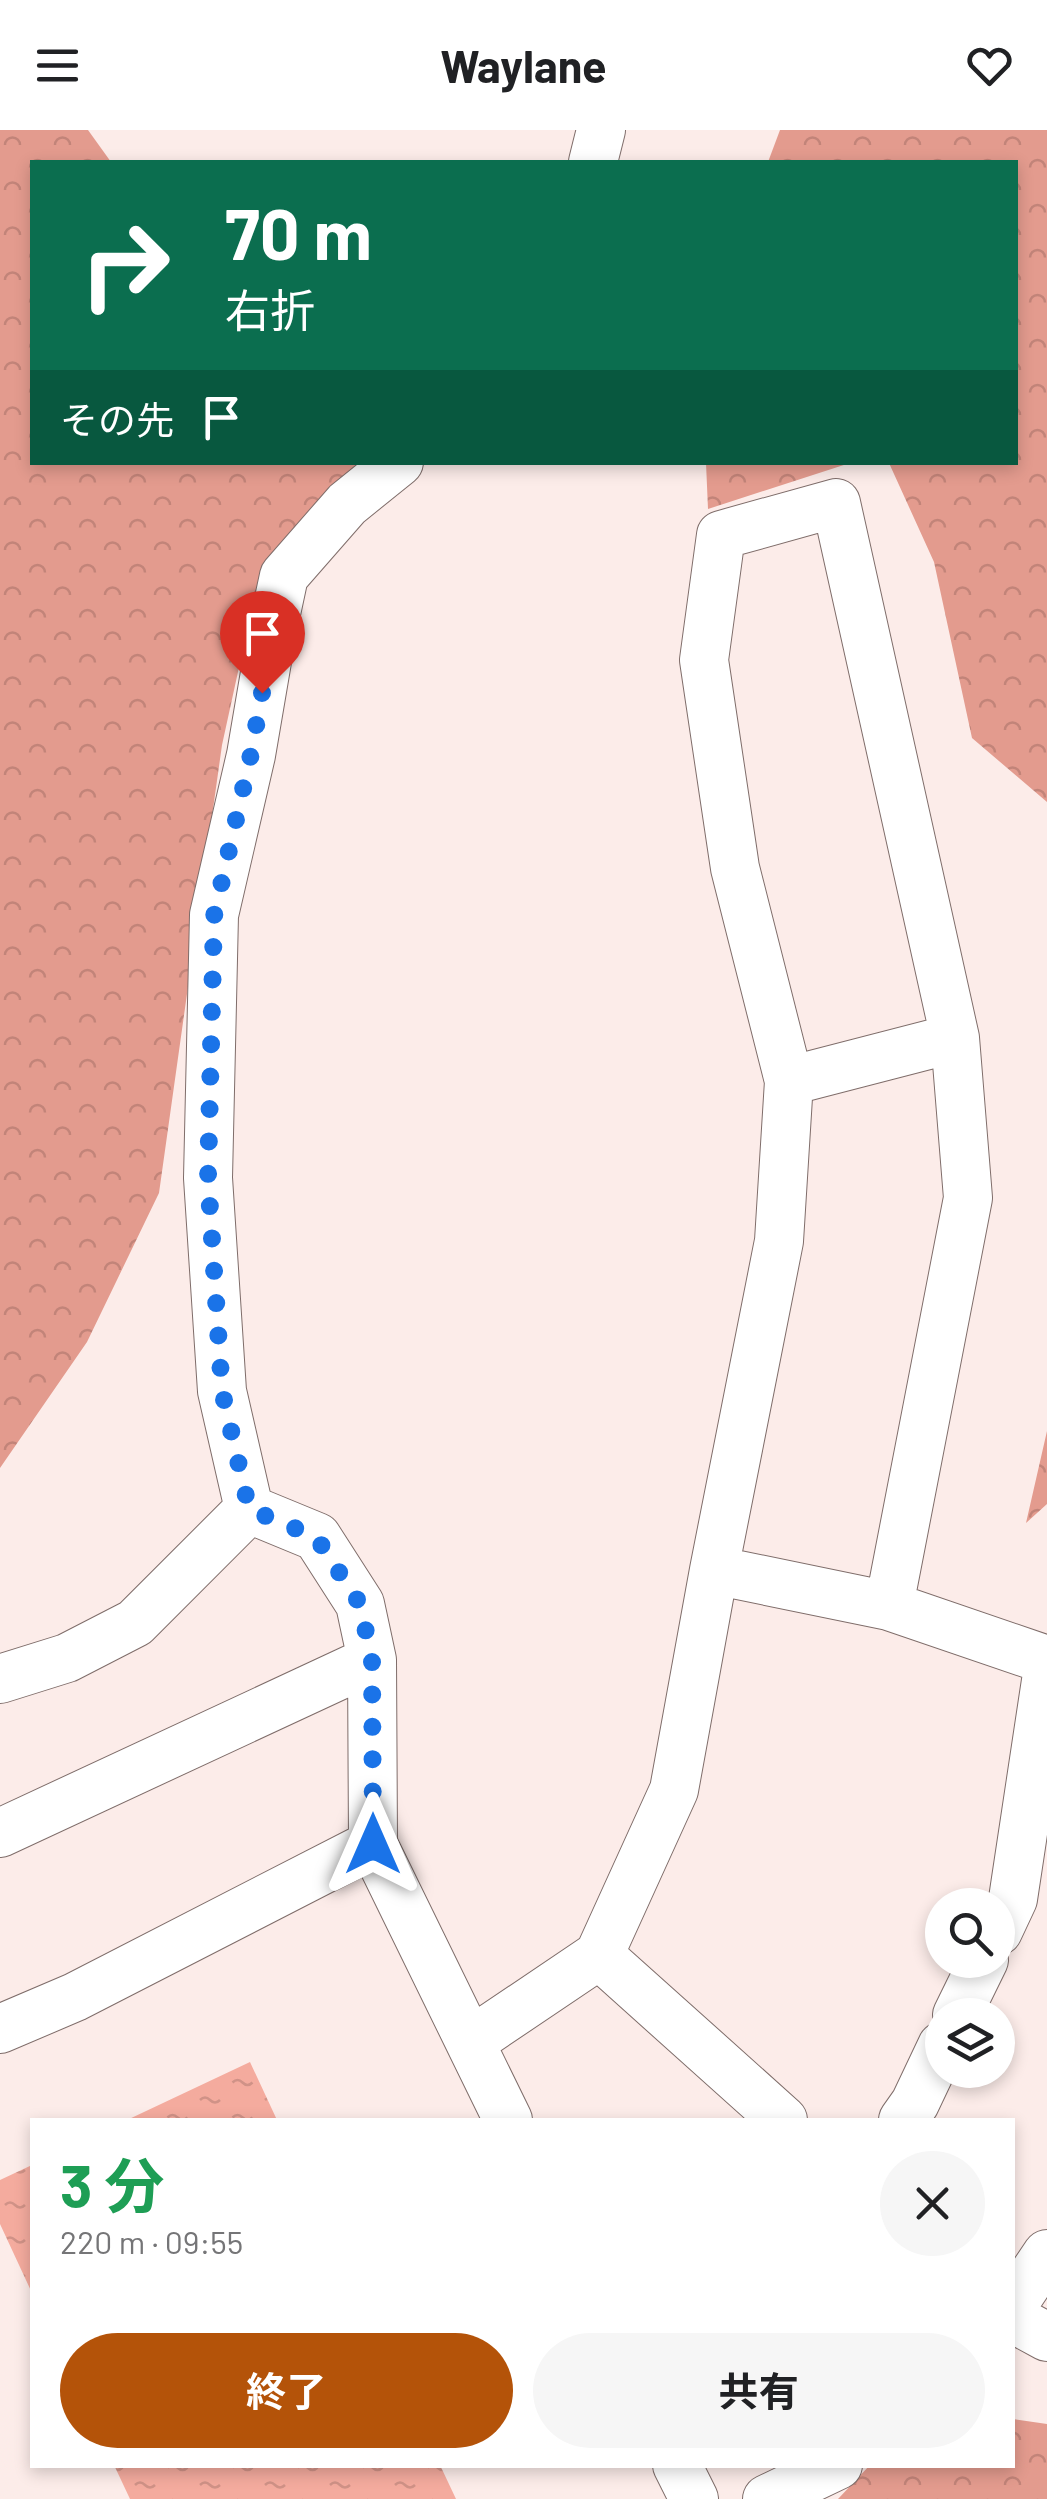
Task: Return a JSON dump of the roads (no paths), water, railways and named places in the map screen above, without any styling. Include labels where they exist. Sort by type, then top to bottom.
[{"type":"street","points":[[593,160],[602,130]]},
{"type":"street","points":[[249,1509],[222,1391],[208,1178],[214,916],[251,754],[284,576],[347,504],[395,465]]},
{"type":"street","points":[[470,2042],[599,1955],[674,1790],[779,1241],[789,1081],[735,868],[704,660],[721,535],[836,503],[955,1038],[968,1198],[889,1606]]},
{"type":"street","points":[[789,1081],[955,1038]]},
{"type":"street","points":[[249,1509],[316,1537],[360,1604],[372,1660],[373,1844],[507,2118]]},
{"type":"street","points":[[0,1680],[67,1658],[136,1623],[249,1509]]},
{"type":"street","points":[[714,1570],[889,1606],[1047,1660]]},
{"type":"street","points":[[0,1834],[372,1660]]},
{"type":"street","points":[[1015,1888],[1047,1674]]},
{"type":"street","points":[[0,2029],[75,1997],[373,1844]]},
{"type":"street","points":[[599,1955],[781,2118]]},
{"type":"street","points":[[904,2118],[925,2082]]},
{"type":"street","points":[[1015,2302],[1047,2254]]},
{"type":"street","points":[[1015,2320],[1047,2337]]},
{"type":"street","points":[[678,2468],[694,2499]]},
{"type":"street","points":[[767,2499],[832,2468]]},
{"type":"water","points":[[250,2062],[276,2118],[131,2118]]},
{"type":"water","points":[[30,2166],[30,2289],[0,2224],[0,2180]]},
{"type":"water","points":[[115,2468],[441,2468],[456,2499],[130,2499]]}]
